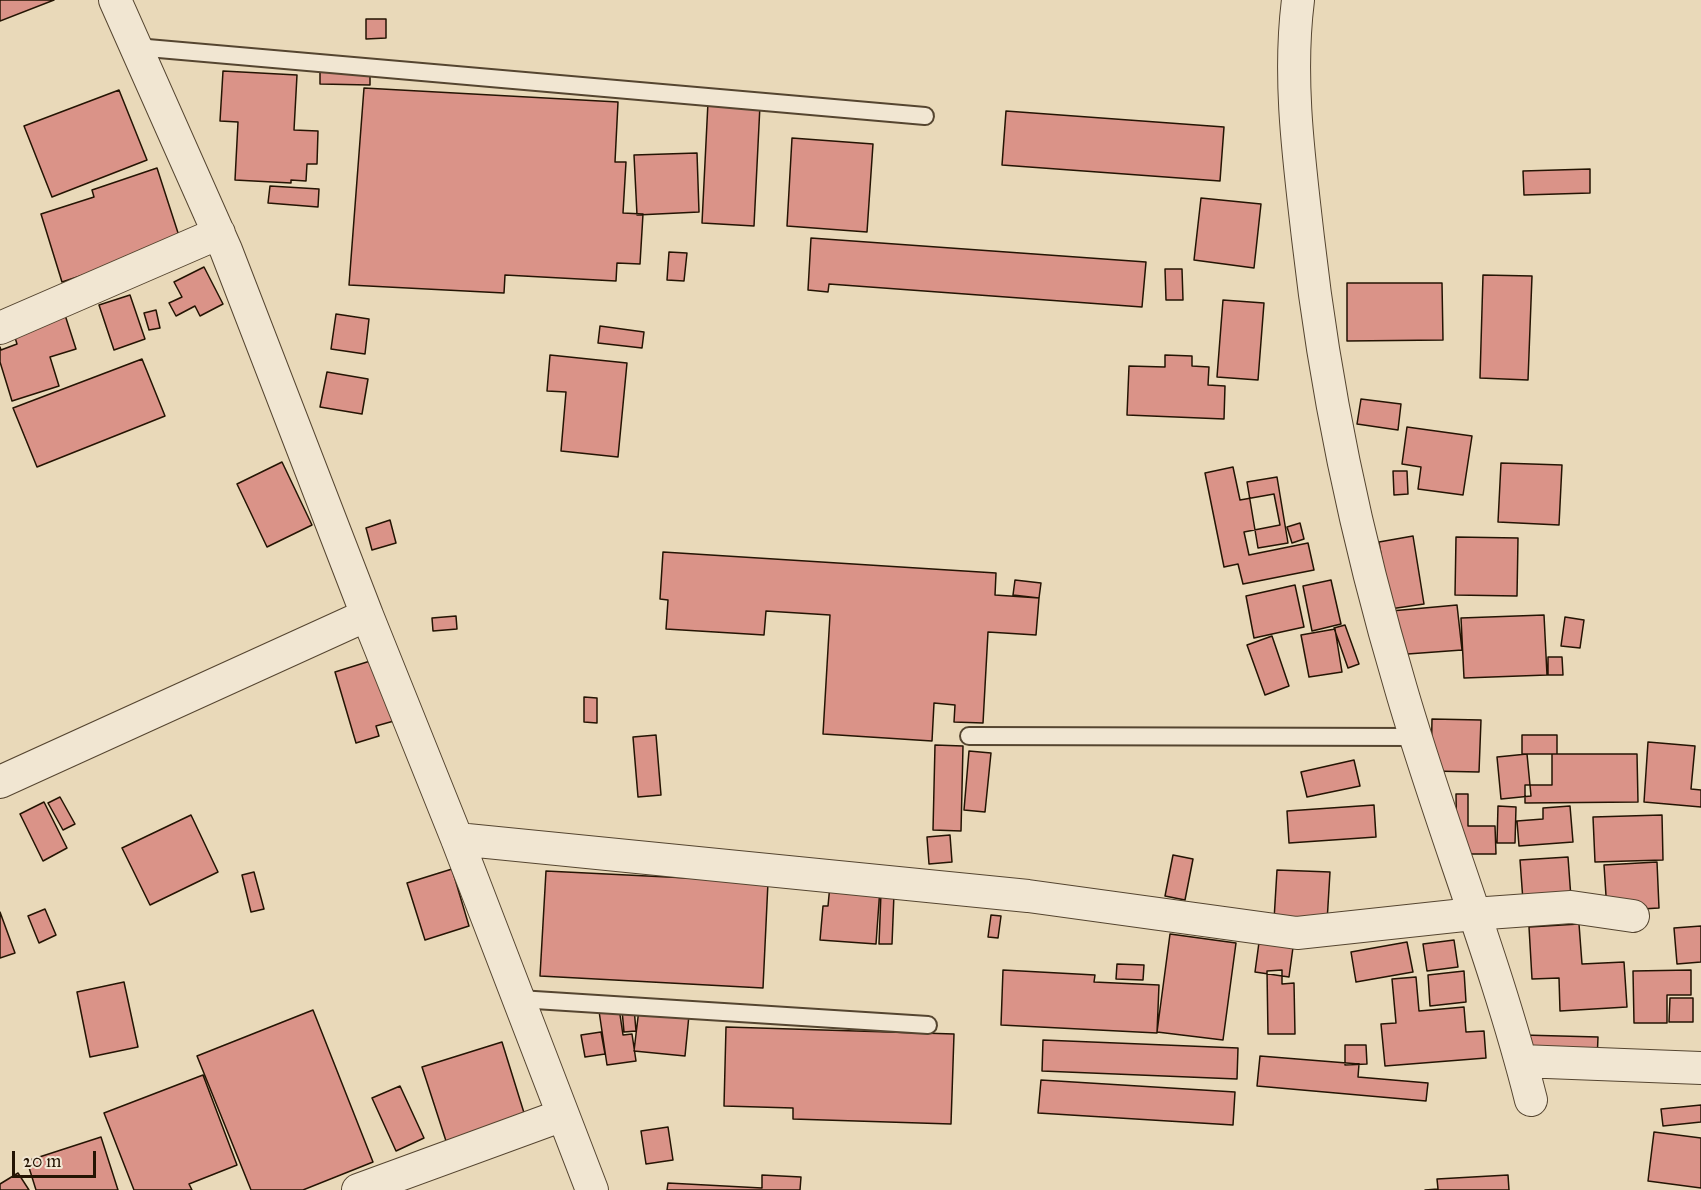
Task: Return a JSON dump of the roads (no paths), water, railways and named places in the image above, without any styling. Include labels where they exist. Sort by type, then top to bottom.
[{"type":"street","points":[[115,0],[219,232],[592,1190]]},
{"type":"street","points":[[1298,0],[1295,122],[1320,339],[1362,545],[1416,737],[1521,1061],[1531,1101]]},
{"type":"street","points":[[0,328],[219,232]]},
{"type":"street","points":[[0,782],[367,615]]},
{"type":"street","points":[[457,839],[1028,896],[1297,933],[1473,914],[1571,908],[1634,916]]},
{"type":"street","points":[[1521,1061],[1701,1068]]},
{"type":"street","points":[[358,1190],[563,1115]]},
{"type":"lane","points":[[136,47],[925,116]]},
{"type":"lane","points":[[969,736],[1416,737]]},
{"type":"lane","points":[[519,999],[928,1025]]}]
